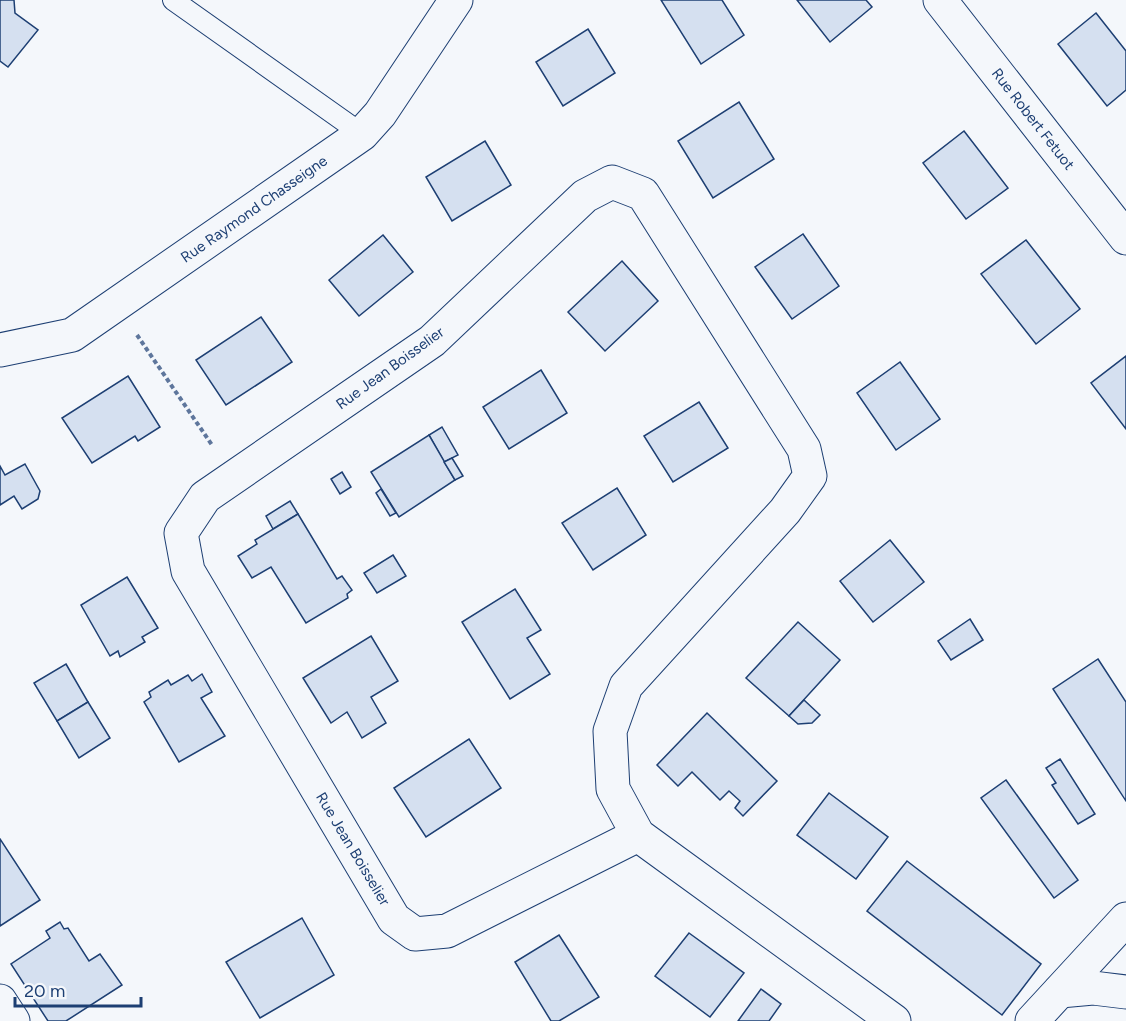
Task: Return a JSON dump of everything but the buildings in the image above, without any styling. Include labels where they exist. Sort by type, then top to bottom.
[{"type":"street","name":"Rue Raymond Chasseigne","points":[[0,350],[72,335],[362,134],[380,114],[456,0]]},
{"type":"street","name":"Rue Robert Fetuot","points":[[940,0],[1126,238]]},
{"type":"street","name":"Rue Jean Boisselier","points":[[638,835],[447,931],[415,934],[394,920],[188,571],[181,533],[205,497],[432,341],[585,196],[612,183],[643,194],[804,449],[810,476],[785,511],[626,686],[610,731],[613,789],[638,835],[894,1021]]},
{"type":"street","points":[[1032,1021],[1126,919]]},
{"type":"street","points":[[1059,992],[1094,988],[1126,993]]},
{"type":"street","points":[[0,1001],[13,1021]]},
{"type":"lane","points":[[174,0],[362,134]]},
{"type":"path","points":[[116,304],[235,477]]}]
